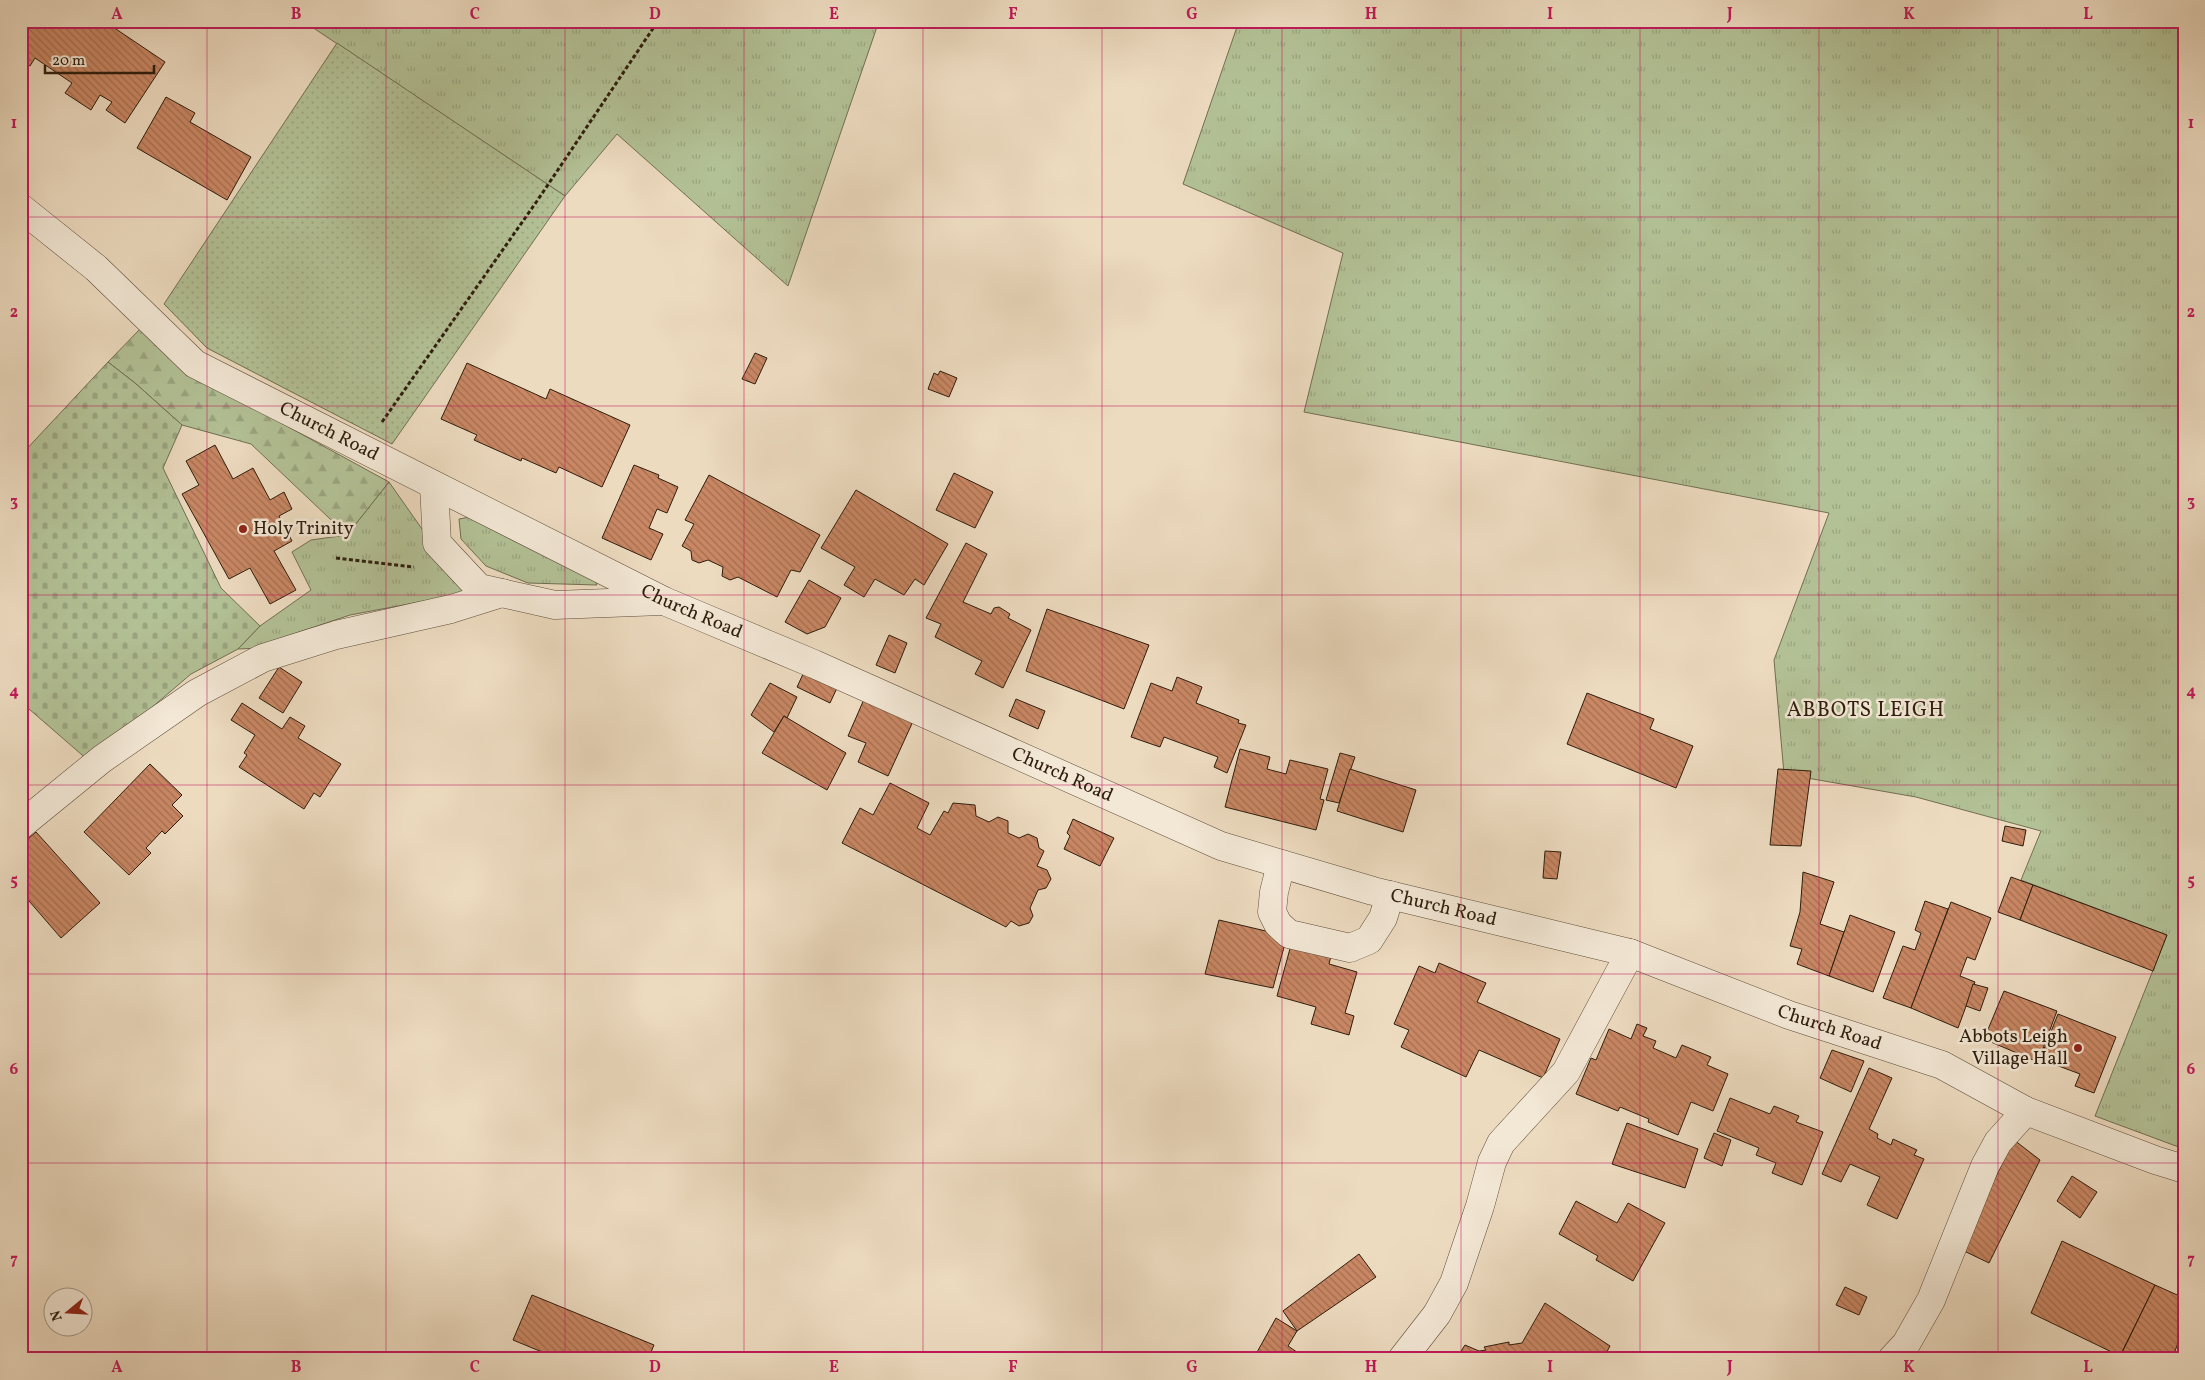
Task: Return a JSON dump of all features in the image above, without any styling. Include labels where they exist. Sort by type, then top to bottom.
[{"type":"street","name":"Church Road","points":[[21,208],[96,268],[195,364],[664,601],[814,664],[1221,846],[1390,895],[1630,954],[1789,1015],[1942,1065],[2026,1111],[2155,1160],[2184,1169]]},
{"type":"street","points":[[434,486],[437,543],[479,588],[555,605],[664,601]]},
{"type":"street","points":[[21,825],[102,760],[182,704],[198,693],[263,658],[336,635],[451,609],[502,593]]},
{"type":"street","points":[[1281,864],[1274,892],[1272,912],[1278,924],[1289,934],[1350,948],[1369,940],[1383,918],[1390,895]]},
{"type":"street","points":[[1402,1359],[1437,1314],[1454,1283],[1480,1206],[1492,1162],[1502,1144],[1566,1072],[1630,954]]},
{"type":"street","points":[[1892,1359],[1906,1344],[1931,1300],[1986,1166],[1998,1142],[2026,1111]]},
{"type":"path","points":[[363,450],[537,201],[658,21]]},
{"type":"path","points":[[336,558],[464,572]]},
{"type":"green space","points":[[303,21],[879,21],[788,286],[617,134],[565,196]]},
{"type":"green space","points":[[1239,21],[2184,21],[2184,1149],[2095,1116],[2167,935],[2021,880],[2041,831],[1916,797],[1784,774],[1774,660],[1829,513],[1304,412],[1343,253],[1183,184]]},
{"type":"green space","points":[[337,43],[565,196],[392,444],[207,348],[164,304]]},
{"type":"green space","points":[[142,327],[188,372],[389,482],[347,535],[251,444],[182,425],[135,383],[108,362]]},
{"type":"green space","points":[[108,362],[135,383],[182,425],[163,468],[221,588],[260,626],[238,649],[191,674],[89,761],[21,702],[21,455]]},
{"type":"green space","points":[[389,482],[467,593],[350,615],[272,641],[262,648],[238,649],[260,626],[311,590],[292,552],[311,540],[347,535]]},
{"type":"green space","points":[[470,517],[593,575],[597,585],[528,583],[486,566],[461,539],[459,519]]},
{"type":"building","points":[[21,21],[104,21],[165,62],[125,123],[106,110],[112,102],[100,95],[91,110],[65,93],[72,83],[35,58],[30,66],[21,61]]},
{"type":"building","points":[[166,97],[195,113],[190,122],[251,157],[227,200],[137,148]]},
{"type":"building","points":[[755,353],[767,358],[755,384],[742,379]]},
{"type":"building","points":[[467,363],[546,399],[550,389],[630,425],[602,487],[559,467],[556,473],[522,458],[521,461],[474,440],[477,435],[441,419]]},
{"type":"building","points":[[940,371],[957,378],[949,397],[928,389],[934,373],[938,375]]},
{"type":"building","name":"Holy Trinity","points":[[215,445],[233,479],[253,468],[270,500],[284,492],[292,509],[279,516],[292,541],[274,551],[296,590],[270,604],[250,568],[229,579],[182,494],[199,485],[186,461]]},
{"type":"building","points":[[634,465],[659,475],[658,478],[678,487],[667,513],[657,509],[649,528],[663,534],[651,560],[602,538]]},
{"type":"building","points":[[954,473],[993,492],[975,528],[936,510]]},
{"type":"building","points":[[709,475],[820,535],[800,572],[791,570],[777,597],[738,577],[730,580],[722,576],[723,567],[708,560],[699,563],[692,560],[691,551],[682,546],[694,524],[685,520]]},
{"type":"building","points":[[856,490],[948,544],[924,585],[915,579],[904,595],[875,579],[864,597],[844,585],[855,567],[821,548]]},
{"type":"building","points":[[966,543],[987,554],[963,602],[991,614],[994,608],[999,607],[1010,614],[1008,618],[1031,630],[1003,688],[975,674],[982,661],[935,637],[941,624],[926,618]]},
{"type":"building","points":[[809,580],[841,598],[825,627],[807,634],[785,622]]},
{"type":"building","points":[[1047,609],[1149,645],[1124,709],[1026,671]]},
{"type":"building","points":[[889,635],[907,643],[895,673],[876,665]]},
{"type":"building","points":[[279,667],[302,682],[283,713],[259,698]]},
{"type":"building","points":[[804,672],[837,688],[830,703],[797,687]]},
{"type":"building","points":[[1177,677],[1202,687],[1196,703],[1239,720],[1238,723],[1246,725],[1227,773],[1214,767],[1218,757],[1164,737],[1160,747],[1131,737],[1151,683],[1172,691]]},
{"type":"building","points":[[770,683],[797,697],[787,718],[784,716],[774,732],[751,715]]},
{"type":"building","points":[[1587,693],[1654,719],[1650,729],[1693,746],[1676,788],[1567,744]]},
{"type":"building","points":[[865,697],[915,717],[888,776],[858,762],[866,743],[848,736]]},
{"type":"building","points":[[1016,699],[1045,711],[1038,729],[1009,716]]},
{"type":"building","points":[[242,703],[282,729],[290,717],[305,726],[298,738],[341,764],[320,797],[314,793],[304,809],[239,767],[247,755],[244,753],[255,735],[231,720]]},
{"type":"building","points":[[784,716],[846,753],[827,790],[762,753]]},
{"type":"building","points":[[1240,749],[1270,757],[1267,769],[1286,774],[1290,760],[1328,769],[1320,799],[1324,800],[1316,830],[1225,807]]},
{"type":"building","points":[[1340,753],[1355,757],[1339,803],[1326,800]]},
{"type":"building","points":[[150,764],[182,795],[172,805],[183,816],[165,834],[162,831],[146,848],[151,853],[129,875],[84,832]]},
{"type":"building","points":[[1350,769],[1416,790],[1403,832],[1337,811]]},
{"type":"building","points":[[1778,769],[1811,771],[1801,846],[1770,845]]},
{"type":"building","points":[[890,783],[929,803],[917,828],[930,835],[944,811],[948,813],[953,803],[975,805],[976,816],[989,822],[998,817],[1008,821],[1008,833],[1019,838],[1028,834],[1037,838],[1039,848],[1044,851],[1037,866],[1047,870],[1051,879],[1046,888],[1038,890],[1030,908],[1033,916],[1029,923],[1019,926],[1011,921],[1006,927],[842,843],[860,808],[873,815]]},
{"type":"building","points":[[1073,819],[1114,838],[1100,866],[1064,849],[1070,836],[1067,833]]},
{"type":"building","points":[[2005,826],[2026,830],[2023,846],[2002,841]]},
{"type":"building","points":[[36,832],[100,903],[61,938],[23,894],[21,896],[21,845]]},
{"type":"building","points":[[1545,851],[1561,852],[1557,879],[1543,878]]},
{"type":"building","points":[[1803,872],[1834,882],[1820,924],[1844,932],[1829,976],[1797,964],[1802,949],[1790,946],[1800,912]]},
{"type":"building","points":[[2011,877],[2033,885],[2020,920],[1998,912]]},
{"type":"building","points":[[2033,885],[2167,935],[2153,971],[2020,920]]},
{"type":"building","points":[[1925,901],[1948,909],[1911,1008],[1883,998],[1903,946],[1915,950],[1921,933],[1915,930]]},
{"type":"building","points":[[1951,902],[1991,918],[1975,960],[1967,957],[1960,976],[1975,982],[1958,1028],[1911,1008]]},
{"type":"building","points":[[1850,915],[1895,932],[1873,992],[1829,976]]},
{"type":"building","points":[[1219,920],[1287,936],[1273,988],[1205,974]]},
{"type":"building","points":[[1291,945],[1331,956],[1329,964],[1357,972],[1345,1013],[1354,1016],[1349,1035],[1311,1024],[1316,1007],[1277,996]]},
{"type":"building","points":[[1439,963],[1486,983],[1477,1002],[1560,1039],[1543,1078],[1479,1050],[1466,1077],[1401,1047],[1409,1030],[1394,1024],[1419,966],[1435,973]]},
{"type":"building","points":[[1973,984],[1988,988],[1980,1011],[1966,1006]]},
{"type":"building","points":[[2004,991],[2057,1011],[2038,1062],[1984,1039]]},
{"type":"building","name":"Abbots Leigh Village Hall","points":[[2058,1014],[2116,1037],[2094,1093],[2075,1086],[2080,1074],[2040,1059]]},
{"type":"building","points":[[1637,1024],[1647,1028],[1643,1036],[1656,1041],[1653,1048],[1676,1058],[1682,1045],[1711,1057],[1707,1065],[1728,1074],[1713,1111],[1691,1102],[1678,1135],[1648,1122],[1649,1119],[1620,1107],[1618,1111],[1576,1094],[1591,1058],[1596,1060],[1609,1029],[1631,1039]]},
{"type":"building","points":[[1832,1050],[1864,1061],[1851,1092],[1820,1078]]},
{"type":"building","points":[[1869,1068],[1892,1078],[1869,1129],[1878,1134],[1877,1138],[1891,1145],[1893,1139],[1917,1150],[1914,1155],[1924,1159],[1897,1219],[1867,1205],[1880,1177],[1850,1164],[1841,1182],[1822,1174]]},
{"type":"building","points":[[1730,1098],[1770,1114],[1774,1106],[1799,1116],[1796,1122],[1823,1132],[1802,1185],[1772,1173],[1776,1163],[1756,1155],[1759,1148],[1717,1131]]},
{"type":"building","points":[[1627,1123],[1698,1149],[1685,1188],[1612,1164]]},
{"type":"building","points":[[1714,1133],[1731,1140],[1722,1166],[1704,1158]]},
{"type":"building","points":[[2014,1140],[2040,1160],[1989,1263],[1960,1249]]},
{"type":"building","points":[[2072,1176],[2097,1192],[2080,1218],[2057,1201]]},
{"type":"building","points":[[1576,1201],[1617,1223],[1628,1203],[1665,1223],[1633,1281],[1596,1260],[1598,1256],[1559,1234]]},
{"type":"building","points":[[2062,1241],[2155,1285],[2120,1356],[2031,1313]]},
{"type":"building","points":[[1359,1254],[1376,1277],[1297,1331],[1283,1311]]},
{"type":"building","points":[[2155,1285],[2184,1298],[2184,1327],[2172,1359],[2119,1359]]},
{"type":"building","points":[[1845,1287],[1867,1297],[1859,1315],[1836,1305]]},
{"type":"building","points":[[532,1295],[654,1345],[648,1359],[559,1359],[513,1340]]},
{"type":"building","points":[[1545,1303],[1610,1346],[1603,1359],[1456,1359],[1465,1345],[1479,1351],[1486,1350],[1484,1347],[1509,1342],[1509,1345],[1522,1343]]},
{"type":"building","points":[[1276,1318],[1297,1331],[1288,1346],[1307,1359],[1263,1359],[1256,1354]]},
{"type":"place","name":"Holy Trinity","points":[[243,529]]},
{"type":"place","name":"Abbots Leigh Village Hall","points":[[2078,1048]]},
{"type":"district","name":"ABBOTS LEIGH","points":[[1866,710]]}]
